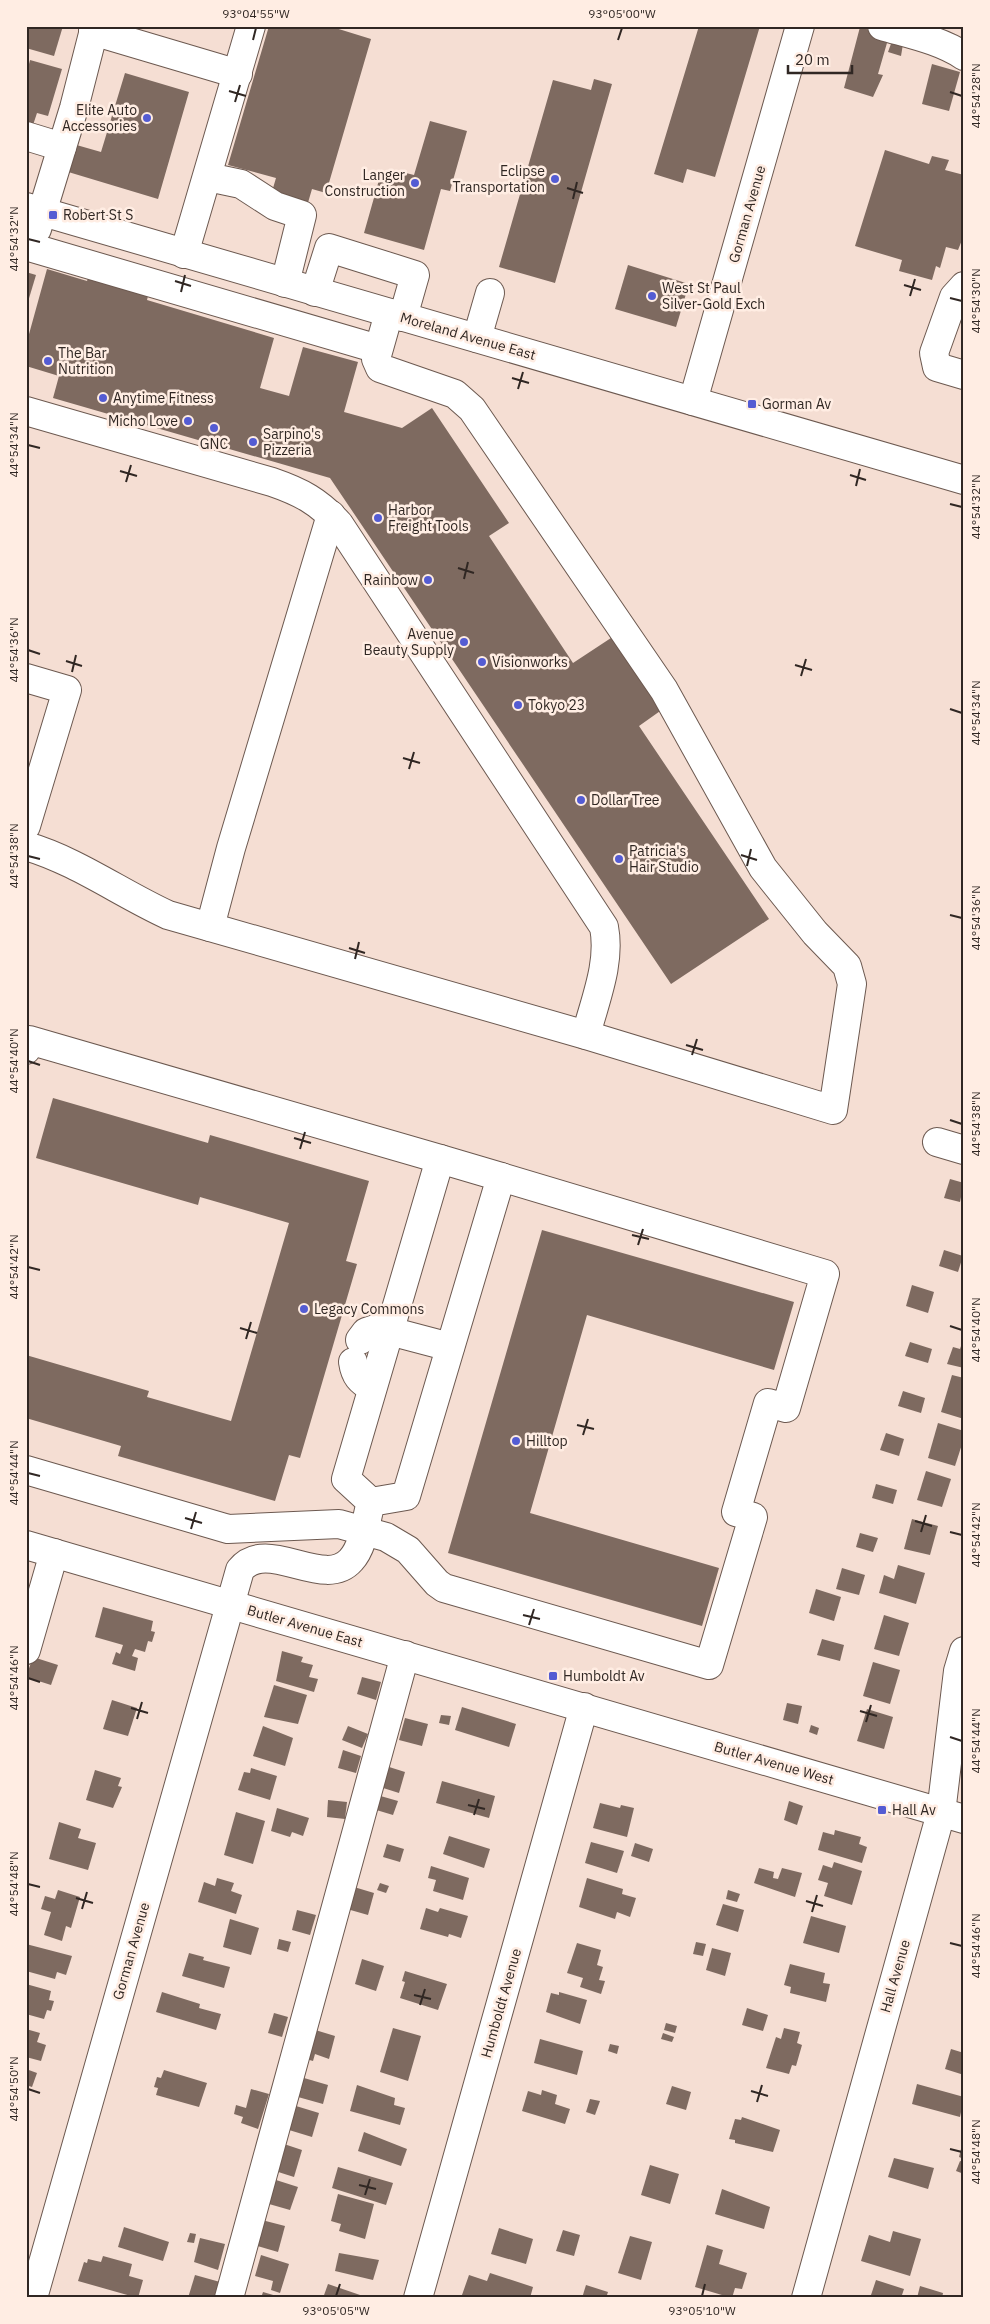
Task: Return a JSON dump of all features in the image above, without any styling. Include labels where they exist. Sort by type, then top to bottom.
[{"type":"street","points":[[184,254],[251,26]]},
{"type":"street","name":"Gorman Avenue","points":[[693,401],[800,26]]},
{"type":"street","points":[[882,26],[924,38],[954,49],[964,56]]},
{"type":"street","points":[[238,74],[94,29],[62,147],[34,209],[29,247],[378,349]]},
{"type":"street","points":[[26,136],[62,147]]},
{"type":"street","points":[[208,176],[241,184],[275,206],[302,214],[285,283]]},
{"type":"street","name":"Moreland Avenue East","points":[[34,209],[964,480]]},
{"type":"street","points":[[26,846],[55,854],[134,899],[168,915],[586,1035],[833,1110],[852,984],[847,966],[815,934],[763,868],[664,690],[472,409],[455,394],[380,368],[376,359],[378,349],[396,315],[414,274],[329,248],[316,292]]},
{"type":"street","points":[[964,286],[954,297],[956,312],[934,353],[937,367],[964,375]]},
{"type":"street","points":[[477,338],[490,293]]},
{"type":"street","points":[[26,411],[272,482],[302,493],[322,506],[340,524],[604,927],[608,944],[605,965],[586,1035]]},
{"type":"street","points":[[210,927],[231,848],[331,515]]},
{"type":"street","points":[[26,678],[67,690],[26,826]]},
{"type":"street","points":[[26,1470],[228,1529],[339,1524],[386,1537],[408,1550],[437,1583],[444,1588],[709,1665],[753,1517],[736,1512],[768,1403],[786,1408],[825,1274],[440,1159],[27,1043]]},
{"type":"street","points":[[937,1142],[964,1150]]},
{"type":"street","points":[[440,1159],[346,1479],[371,1502],[406,1496],[500,1177]]},
{"type":"street","points":[[372,1388],[362,1382],[355,1374],[357,1351],[366,1332],[378,1328],[390,1330],[450,1347]]},
{"type":"street","name":"Gorman Avenue","points":[[33,2298],[228,1604],[240,1570],[246,1562],[260,1557],[326,1570],[341,1568],[352,1560],[358,1549],[371,1502]]},
{"type":"street","name":"Butler Avenue East","points":[[26,1545],[584,1707]]},
{"type":"street","points":[[26,1650],[54,1553]]},
{"type":"street","name":"Hall Avenue","points":[[806,2298],[952,1816],[958,1671],[964,1651]]},
{"type":"street","points":[[229,2298],[406,1655]]},
{"type":"street","name":"Butler Avenue West","points":[[584,1707],[952,1816]]},
{"type":"street","name":"Humboldt Avenue","points":[[418,2298],[584,1707]]},
{"type":"building","points":[[26,26],[63,26],[54,56],[26,48]]},
{"type":"building","points":[[269,26],[329,26],[371,39],[326,193],[312,189],[307,206],[271,195],[276,178],[228,165]]},
{"type":"building","points":[[699,26],[760,26],[715,177],[687,169],[683,183],[654,174]]},
{"type":"building","points":[[860,27],[889,36],[878,74],[883,75],[873,97],[844,88]]},
{"type":"building","points":[[892,41],[903,44],[901,56],[888,52]]},
{"type":"building","points":[[30,60],[62,69],[48,116],[37,113],[33,125],[26,123],[26,67],[28,68]]},
{"type":"building","points":[[932,64],[960,72],[949,111],[922,104]]},
{"type":"building","name":"Elite Auto Accessories","points":[[125,73],[189,92],[158,199],[65,171],[73,144],[101,152]]},
{"type":"building","name":"Eclipse Transportation","points":[[594,79],[612,84],[555,283],[499,267],[553,80],[591,90]]},
{"type":"building","name":"Langer Construction","points":[[430,121],[467,131],[450,191],[441,189],[424,250],[364,233],[381,173],[392,176],[394,170],[414,175]]},
{"type":"building","points":[[885,150],[929,164],[932,156],[949,160],[945,170],[964,175],[964,235],[958,250],[946,247],[940,268],[936,266],[932,280],[899,271],[902,260],[855,246]]},
{"type":"building","name":"West St Paul Silver-Gold Exch","points":[[628,265],[689,284],[676,327],[615,309]]},
{"type":"building","points":[[47,269],[87,281],[88,278],[148,296],[147,300],[274,338],[260,388],[289,396],[303,347],[358,362],[344,412],[402,428],[432,408],[509,523],[489,536],[573,663],[614,636],[663,709],[639,726],[769,919],[671,984],[330,478],[53,398],[59,376],[26,366],[26,345]]},
{"type":"building","points":[[26,272],[36,275],[27,305],[26,305]]},
{"type":"building","name":"Legacy Commons","points":[[53,1098],[208,1143],[210,1135],[369,1181],[346,1261],[357,1264],[300,1458],[289,1455],[275,1501],[118,1456],[121,1446],[26,1418],[26,1355],[149,1391],[147,1397],[231,1421],[289,1223],[200,1197],[198,1205],[36,1158]]},
{"type":"building","points":[[950,1179],[964,1183],[960,1202],[944,1198]]},
{"type":"building","name":"Hilltop","points":[[542,1230],[794,1302],[774,1370],[587,1315],[530,1513],[719,1568],[702,1626],[448,1553]]},
{"type":"building","points":[[944,1250],[963,1256],[958,1272],[939,1266]]},
{"type":"building","points":[[912,1285],[934,1292],[928,1313],[906,1306]]},
{"type":"building","points":[[964,1337],[964,1368],[947,1364],[953,1347],[960,1349]]},
{"type":"building","points":[[910,1342],[932,1349],[928,1363],[905,1356]]},
{"type":"building","points":[[952,1375],[964,1378],[964,1419],[941,1412]]},
{"type":"building","points":[[903,1391],[925,1398],[921,1413],[898,1406]]},
{"type":"building","points":[[938,1423],[964,1431],[964,1438],[955,1466],[928,1458]]},
{"type":"building","points":[[886,1433],[904,1439],[899,1456],[880,1450]]},
{"type":"building","points":[[926,1471],[951,1479],[942,1507],[917,1500]]},
{"type":"building","points":[[876,1484],[897,1490],[893,1504],[872,1498]]},
{"type":"building","points":[[912,1519],[938,1526],[930,1555],[904,1549]]},
{"type":"building","points":[[860,1533],[878,1538],[873,1552],[856,1547]]},
{"type":"building","points":[[898,1565],[925,1573],[916,1604],[879,1593],[884,1575],[894,1579]]},
{"type":"building","points":[[842,1568],[865,1575],[859,1595],[836,1589]]},
{"type":"building","points":[[816,1589],[841,1597],[834,1621],[809,1613]]},
{"type":"building","points":[[103,1607],[153,1621],[151,1631],[155,1632],[152,1642],[148,1641],[145,1652],[135,1649],[132,1656],[138,1658],[135,1671],[112,1664],[116,1652],[120,1654],[123,1645],[95,1637]]},
{"type":"building","points":[[884,1615],[909,1623],[899,1656],[874,1649]]},
{"type":"building","points":[[822,1639],[844,1645],[840,1661],[817,1655]]},
{"type":"building","points":[[282,1651],[303,1657],[301,1662],[313,1665],[309,1677],[318,1679],[314,1692],[276,1681]]},
{"type":"building","points":[[33,1657],[58,1665],[51,1685],[26,1677]]},
{"type":"building","points":[[873,1662],[900,1670],[890,1704],[863,1696]]},
{"type":"building","points":[[362,1677],[381,1682],[376,1700],[357,1694]]},
{"type":"building","points":[[274,1685],[307,1695],[298,1724],[264,1717]]},
{"type":"building","points":[[112,1700],[137,1708],[128,1736],[103,1729]]},
{"type":"building","points":[[787,1703],[802,1706],[798,1724],[783,1720]]},
{"type":"building","points":[[462,1707],[516,1724],[509,1747],[455,1730]]},
{"type":"building","points":[[867,1709],[893,1717],[884,1749],[857,1741]]},
{"type":"building","points":[[441,1715],[451,1716],[449,1725],[439,1723]]},
{"type":"building","points":[[405,1718],[428,1724],[422,1746],[399,1740]]},
{"type":"building","points":[[811,1725],[819,1728],[817,1735],[809,1732]]},
{"type":"building","points":[[263,1726],[293,1738],[285,1766],[253,1756]]},
{"type":"building","points":[[348,1726],[368,1734],[362,1748],[342,1740]]},
{"type":"building","points":[[343,1750],[361,1756],[356,1773],[338,1768]]},
{"type":"building","points":[[386,1766],[405,1772],[399,1793],[380,1787]]},
{"type":"building","points":[[251,1768],[277,1776],[270,1800],[238,1790],[244,1772],[250,1773]]},
{"type":"building","points":[[95,1770],[121,1778],[118,1786],[122,1787],[113,1808],[86,1800]]},
{"type":"building","points":[[442,1781],[495,1796],[489,1818],[436,1803]]},
{"type":"building","points":[[377,1795],[398,1801],[393,1815],[373,1809]]},
{"type":"building","points":[[328,1800],[347,1802],[345,1819],[327,1817]]},
{"type":"building","points":[[789,1801],[803,1806],[797,1825],[784,1820]]},
{"type":"building","points":[[600,1803],[620,1808],[621,1805],[634,1808],[627,1837],[593,1828]]},
{"type":"building","points":[[277,1808],[309,1818],[303,1836],[292,1832],[290,1837],[271,1831]]},
{"type":"building","points":[[236,1812],[265,1821],[253,1864],[224,1855]]},
{"type":"building","points":[[59,1822],[81,1829],[78,1838],[96,1843],[88,1870],[49,1859]]},
{"type":"building","points":[[835,1830],[861,1837],[859,1844],[867,1847],[862,1863],[818,1850],[823,1832],[834,1835]]},
{"type":"building","points":[[449,1836],[490,1849],[484,1868],[443,1854]]},
{"type":"building","points":[[591,1842],[624,1851],[617,1873],[585,1863]]},
{"type":"building","points":[[635,1843],[653,1849],[649,1862],[631,1856]]},
{"type":"building","points":[[387,1844],[404,1849],[400,1862],[383,1857]]},
{"type":"building","points":[[834,1862],[862,1871],[852,1905],[824,1896],[828,1883],[818,1880],[823,1865],[832,1868]]},
{"type":"building","points":[[431,1866],[469,1878],[463,1900],[433,1891],[436,1880],[428,1878]]},
{"type":"building","points":[[759,1868],[774,1872],[773,1878],[778,1879],[782,1868],[802,1873],[795,1897],[754,1883]]},
{"type":"building","points":[[217,1878],[234,1883],[231,1891],[242,1895],[236,1914],[198,1902],[204,1882],[215,1886]]},
{"type":"building","points":[[587,1878],[623,1889],[622,1894],[636,1898],[630,1917],[617,1912],[615,1919],[579,1907]]},
{"type":"building","points":[[380,1883],[389,1886],[386,1893],[377,1890]]},
{"type":"building","points":[[354,1887],[374,1893],[368,1915],[347,1909]]},
{"type":"building","points":[[58,1890],[80,1897],[71,1928],[66,1926],[62,1941],[44,1935],[51,1912],[41,1909],[45,1896],[55,1899]]},
{"type":"building","points":[[728,1890],[740,1894],[737,1902],[726,1899]]},
{"type":"building","points":[[723,1904],[744,1910],[738,1932],[716,1925]]},
{"type":"building","points":[[426,1908],[438,1912],[440,1908],[468,1916],[461,1938],[449,1934],[448,1937],[420,1929]]},
{"type":"building","points":[[297,1910],[316,1915],[310,1935],[292,1930]]},
{"type":"building","points":[[811,1916],[846,1926],[839,1953],[803,1943]]},
{"type":"building","points":[[230,1919],[259,1928],[251,1955],[223,1947]]},
{"type":"building","points":[[279,1939],[291,1942],[288,1952],[277,1949]]},
{"type":"building","points":[[696,1942],[706,1944],[703,1956],[693,1954]]},
{"type":"building","points":[[577,1943],[601,1950],[597,1965],[603,1967],[599,1980],[605,1981],[601,1994],[580,1987],[583,1978],[567,1973]]},
{"type":"building","points":[[26,1944],[72,1956],[66,1975],[57,1972],[55,1979],[26,1971]]},
{"type":"building","points":[[712,1948],[731,1953],[725,1976],[706,1970]]},
{"type":"building","points":[[189,1953],[204,1957],[203,1960],[230,1967],[224,1988],[182,1976]]},
{"type":"building","points":[[362,1959],[384,1966],[376,1991],[355,1984]]},
{"type":"building","points":[[790,1964],[825,1973],[823,1983],[830,1984],[826,2002],[790,1993],[791,1987],[784,1985]]},
{"type":"building","points":[[405,1971],[447,1984],[438,2010],[400,1998],[405,1982],[402,1981]]},
{"type":"building","points":[[26,1984],[51,1991],[49,2000],[54,2001],[51,2011],[47,2010],[44,2019],[26,2014]]},
{"type":"building","points":[[162,1992],[200,2004],[199,2008],[221,2014],[216,2030],[156,2012]]},
{"type":"building","points":[[559,1992],[587,2000],[580,2024],[546,2012],[551,1993],[559,1995]]},
{"type":"building","points":[[747,2008],[768,2015],[763,2031],[742,2025]]},
{"type":"building","points":[[274,2013],[288,2017],[282,2037],[268,2033]]},
{"type":"building","points":[[666,2023],[677,2026],[675,2033],[664,2030]]},
{"type":"building","points":[[393,2028],[421,2036],[408,2081],[380,2072]]},
{"type":"building","points":[[784,2028],[800,2032],[797,2043],[802,2045],[796,2066],[792,2065],[789,2074],[766,2068],[776,2037],[781,2039]]},
{"type":"building","points":[[26,2029],[40,2033],[37,2042],[46,2045],[41,2061],[26,2057]]},
{"type":"building","points":[[312,2029],[335,2036],[329,2059],[315,2054],[313,2061],[306,2059]]},
{"type":"building","points":[[663,2033],[674,2037],[672,2042],[661,2039]]},
{"type":"building","points":[[540,2039],[583,2051],[577,2075],[534,2063]]},
{"type":"building","points":[[610,2044],[619,2046],[617,2054],[608,2051]]},
{"type":"building","points":[[951,2049],[964,2053],[964,2075],[945,2069]]},
{"type":"building","points":[[26,2069],[37,2073],[32,2087],[26,2085]]},
{"type":"building","points":[[164,2070],[207,2083],[199,2107],[156,2095],[158,2088],[154,2087],[157,2077],[161,2078]]},
{"type":"building","points":[[304,2078],[328,2085],[323,2104],[298,2097]]},
{"type":"building","points":[[917,2084],[964,2097],[960,2117],[912,2104]]},
{"type":"building","points":[[357,2085],[395,2098],[394,2105],[405,2108],[400,2125],[350,2111]]},
{"type":"building","points":[[672,2086],[691,2092],[686,2110],[666,2104]]},
{"type":"building","points":[[251,2089],[269,2094],[258,2129],[241,2123],[243,2117],[234,2114],[236,2105],[246,2108]]},
{"type":"building","points":[[542,2090],[557,2095],[555,2104],[570,2109],[565,2124],[522,2111],[528,2091],[541,2095]]},
{"type":"building","points":[[590,2099],[600,2101],[595,2115],[586,2112]]},
{"type":"building","points":[[296,2106],[319,2113],[312,2137],[289,2130]]},
{"type":"building","points":[[742,2117],[780,2130],[773,2152],[735,2143],[735,2140],[729,2139],[735,2119],[741,2120]]},
{"type":"building","points":[[364,2132],[407,2149],[401,2166],[358,2151]]},
{"type":"building","points":[[964,2141],[964,2159],[959,2157]]},
{"type":"building","points":[[281,2143],[302,2150],[294,2177],[272,2170]]},
{"type":"building","points":[[894,2158],[934,2168],[928,2189],[888,2177]]},
{"type":"building","points":[[960,2161],[964,2162],[964,2174],[956,2171]]},
{"type":"building","points":[[650,2165],[679,2174],[670,2204],[641,2195]]},
{"type":"building","points":[[338,2167],[393,2183],[386,2205],[332,2188]]},
{"type":"building","points":[[276,2180],[298,2187],[290,2210],[269,2204]]},
{"type":"building","points":[[722,2189],[770,2207],[764,2229],[715,2214]]},
{"type":"building","points":[[338,2194],[374,2204],[365,2239],[339,2231],[341,2224],[331,2221]]},
{"type":"building","points":[[258,2219],[285,2226],[278,2252],[251,2244]]},
{"type":"building","points":[[124,2227],[169,2242],[163,2261],[118,2247]]},
{"type":"building","points":[[499,2228],[533,2239],[526,2264],[491,2254]]},
{"type":"building","points":[[563,2230],[580,2235],[574,2256],[556,2251]]},
{"type":"building","points":[[893,2231],[921,2239],[910,2276],[861,2261],[869,2235],[890,2242]]},
{"type":"building","points":[[190,2233],[196,2234],[194,2243],[187,2242]]},
{"type":"building","points":[[630,2236],[652,2242],[641,2280],[618,2273]]},
{"type":"building","points":[[200,2238],[225,2244],[218,2270],[194,2262]]},
{"type":"building","points":[[707,2245],[723,2250],[719,2264],[747,2273],[742,2289],[735,2288],[732,2298],[695,2287]]},
{"type":"building","points":[[339,2253],[379,2260],[373,2280],[335,2271]]},
{"type":"building","points":[[261,2255],[289,2264],[280,2293],[271,2290],[273,2281],[255,2276]]},
{"type":"building","points":[[103,2256],[132,2264],[129,2276],[143,2280],[138,2298],[78,2281],[84,2262],[87,2263],[88,2259],[101,2262]]},
{"type":"building","points":[[490,2273],[533,2287],[530,2298],[472,2298],[462,2295],[469,2275],[487,2281]]},
{"type":"building","points":[[195,2275],[220,2282],[216,2298],[188,2298]]},
{"type":"building","points":[[876,2280],[904,2289],[901,2298],[870,2298]]},
{"type":"building","points":[[328,2284],[363,2296],[362,2298],[323,2298]]},
{"type":"building","points":[[586,2285],[608,2292],[606,2298],[582,2298]]},
{"type":"building","points":[[920,2286],[943,2293],[942,2298],[917,2298]]},
{"type":"building","points":[[263,2292],[280,2297],[261,2298]]},
{"type":"place","name":"Elite Auto Accessories","points":[[147,118]]},
{"type":"place","name":"Eclipse Transportation","points":[[555,179]]},
{"type":"place","name":"Langer Construction","points":[[415,183]]},
{"type":"place","name":"Robert St S","points":[[53,215]]},
{"type":"place","name":"West St Paul Silver-Gold Exch","points":[[652,296]]},
{"type":"place","name":"The Bar Nutrition","points":[[48,361]]},
{"type":"place","name":"Anytime Fitness","points":[[103,398]]},
{"type":"place","name":"Gorman Av","points":[[752,404]]},
{"type":"place","name":"Micho Love","points":[[188,421]]},
{"type":"place","name":"GNC","points":[[214,428]]},
{"type":"place","name":"Sarpino's Pizzeria","points":[[253,442]]},
{"type":"place","name":"Harbor Freight Tools","points":[[378,518]]},
{"type":"place","name":"Rainbow","points":[[428,580]]},
{"type":"place","name":"Avenue Beauty Supply","points":[[464,642]]},
{"type":"place","name":"Visionworks","points":[[482,662]]},
{"type":"place","name":"Tokyo 23","points":[[518,705]]},
{"type":"place","name":"Dollar Tree","points":[[581,800]]},
{"type":"place","name":"Patricia's Hair Studio","points":[[619,859]]},
{"type":"place","name":"Legacy Commons","points":[[304,1309]]},
{"type":"place","name":"Hilltop","points":[[516,1441]]},
{"type":"place","name":"Humboldt Av","points":[[553,1676]]},
{"type":"place","name":"Hall Av","points":[[882,1810]]}]
